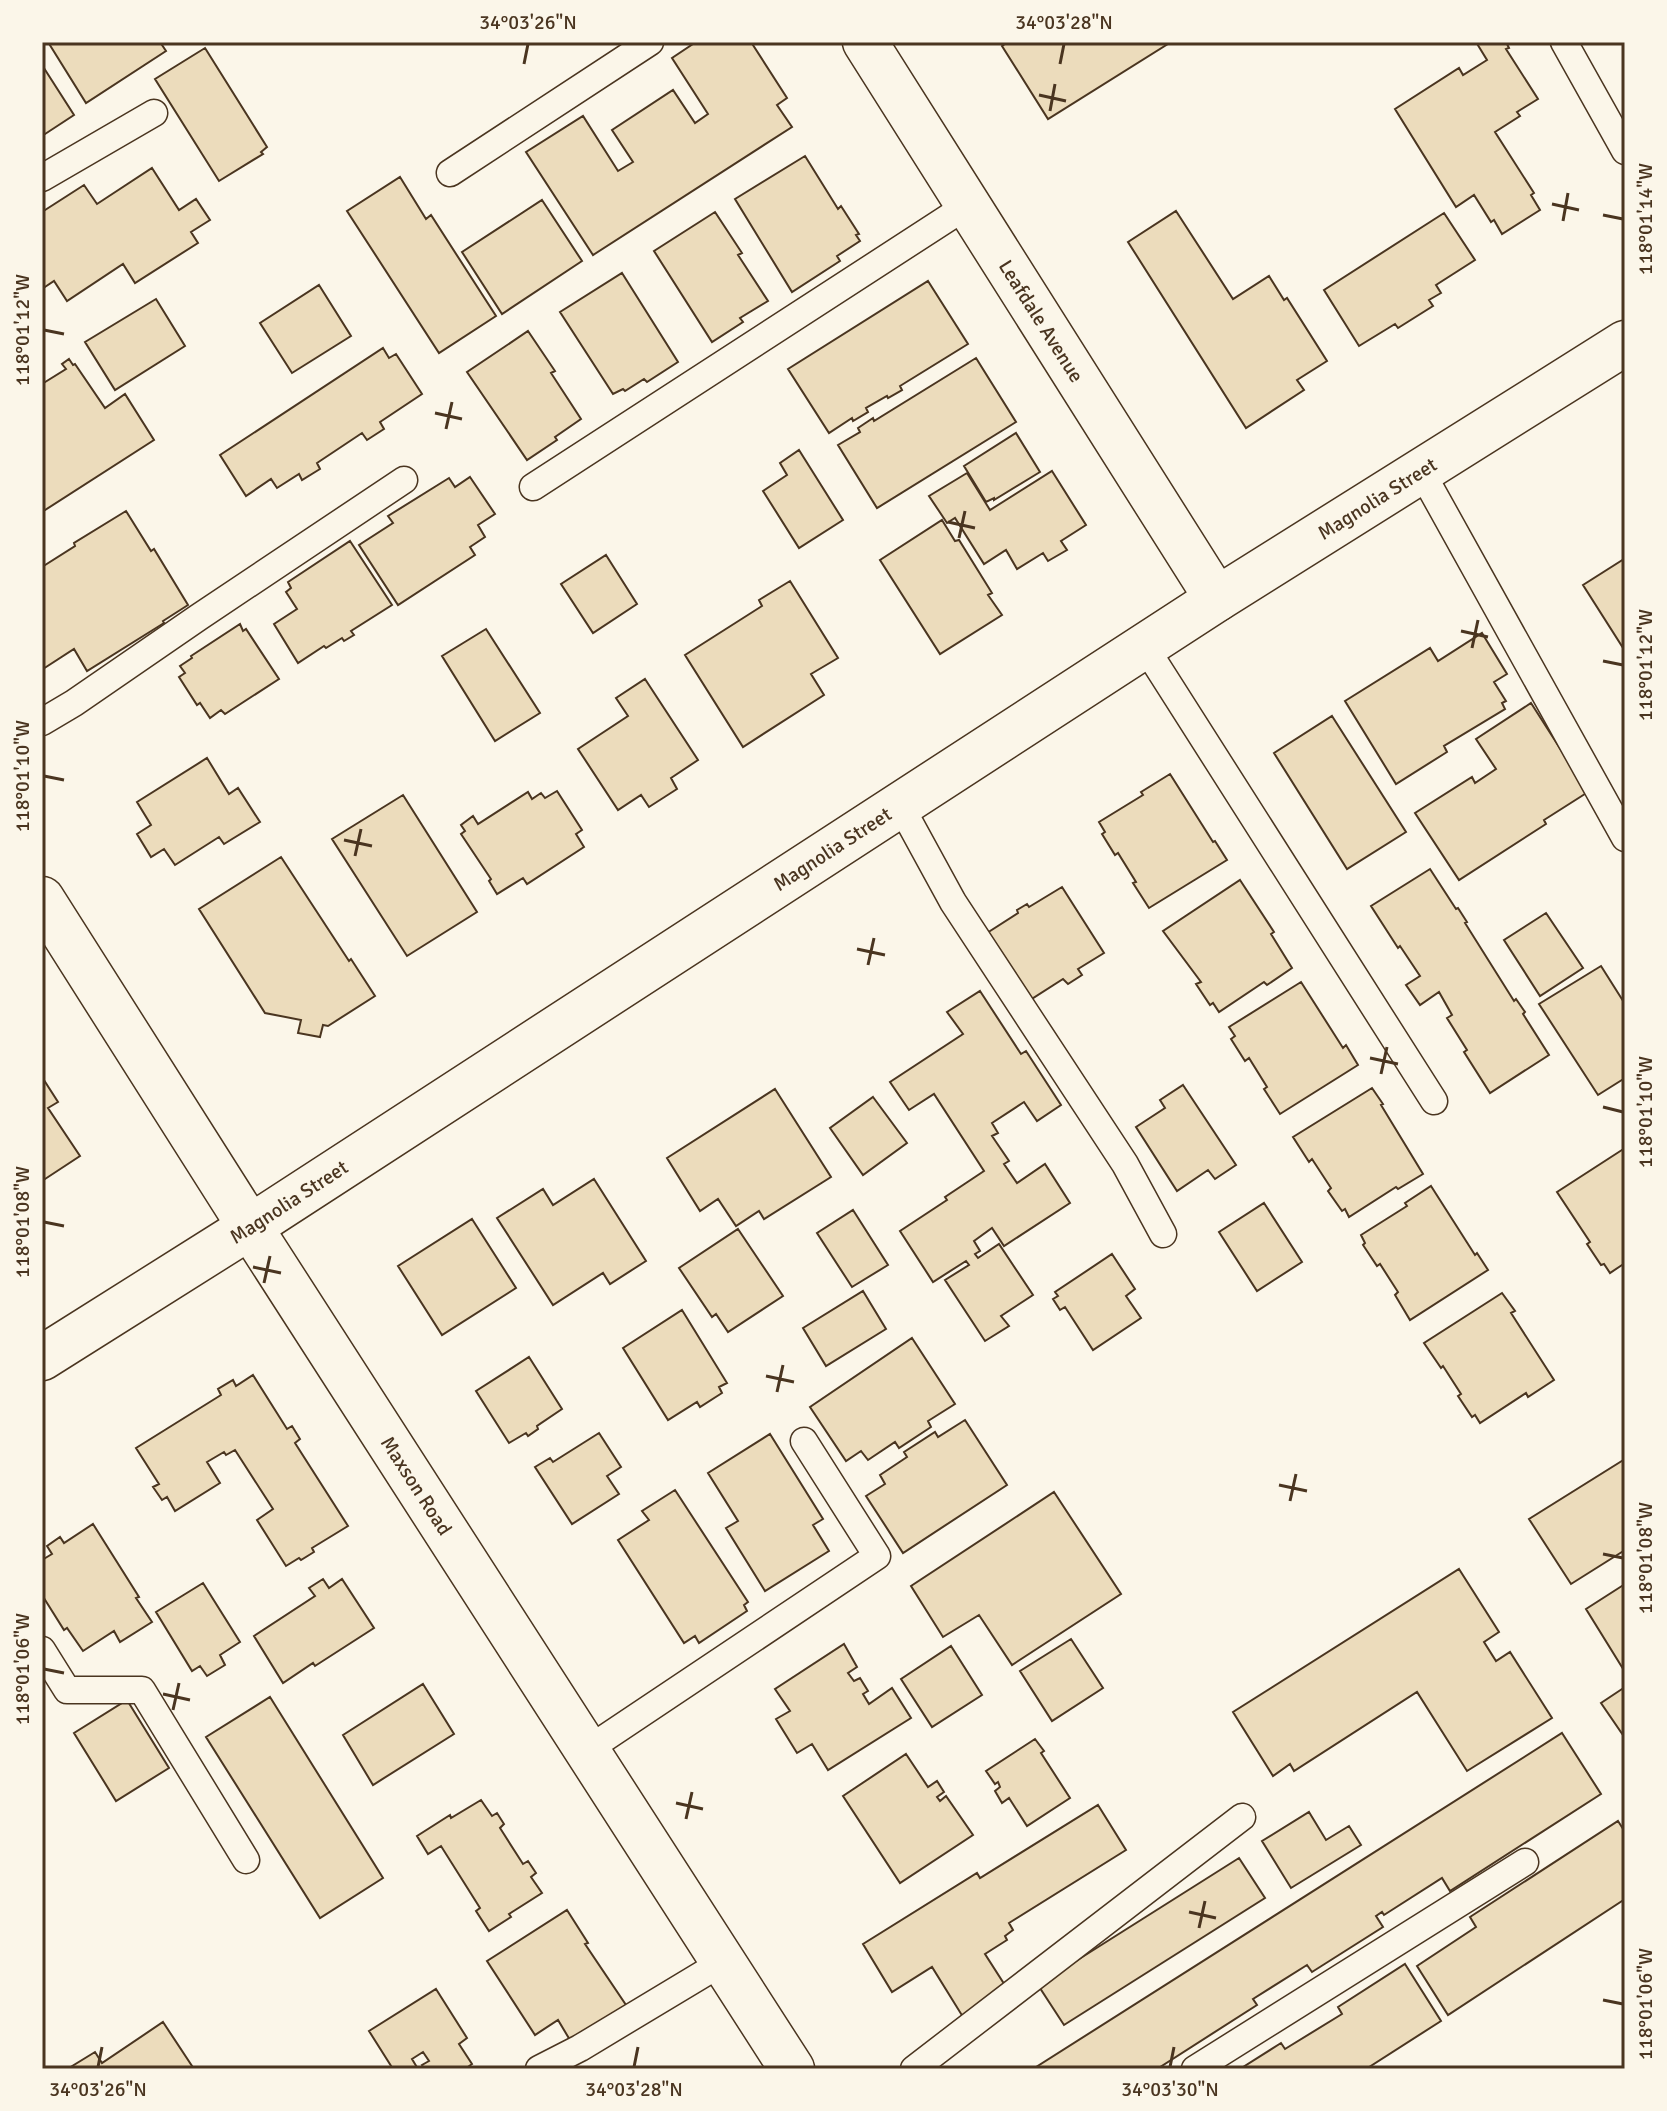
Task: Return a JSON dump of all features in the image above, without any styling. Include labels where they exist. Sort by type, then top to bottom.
[{"type":"street","name":"Leafdale Avenue","points":[[865,42],[1217,599]]},
{"type":"street","name":"Magnolia Street","points":[[42,1358],[250,1227],[1217,599],[1625,343]]},
{"type":"street","name":"Maxson Road","points":[[42,899],[792,2069]]},
{"type":"lane","points":[[450,173],[650,42]]},
{"type":"lane","points":[[1564,42],[1625,151]]},
{"type":"lane","points":[[42,178],[154,113]]},
{"type":"lane","points":[[533,487],[968,205]]},
{"type":"lane","points":[[1421,471],[1625,838]]},
{"type":"lane","points":[[42,722],[404,480]]},
{"type":"lane","points":[[1145,647],[1434,1101]]},
{"type":"lane","points":[[900,805],[953,902],[1118,1152],[1163,1234]]},
{"type":"lane","points":[[587,1750],[877,1556],[804,1441]]},
{"type":"lane","points":[[42,1650],[67,1690],[142,1690],[246,1860]]},
{"type":"lane","points":[[914,2069],[1242,1817]]},
{"type":"lane","points":[[1195,2069],[1525,1862]]},
{"type":"lane","points":[[539,2069],[580,2048],[723,1962]]},
{"type":"building","points":[[48,42],[160,42],[166,51],[86,103]]},
{"type":"building","points":[[696,42],[751,42],[787,98],[777,105],[792,127],[593,255],[526,152],[583,116],[618,171],[633,162],[612,130],[673,90],[695,123],[708,114],[672,58]]},
{"type":"building","points":[[1008,42],[1171,42],[1048,119],[1002,46]]},
{"type":"building","points":[[1476,42],[1506,42],[1509,48],[1506,49],[1538,99],[1517,112],[1520,116],[1495,132],[1534,193],[1531,195],[1540,210],[1502,234],[1474,195],[1456,207],[1395,109],[1459,68],[1463,75],[1487,60]]},
{"type":"building","points":[[205,48],[267,147],[261,152],[263,154],[219,181],[155,79]]},
{"type":"building","points":[[42,65],[74,115],[42,136]]},
{"type":"building","points":[[805,156],[838,209],[841,206],[859,234],[856,235],[860,241],[837,256],[840,261],[792,292],[735,199]]},
{"type":"building","points":[[152,168],[179,210],[196,199],[210,220],[191,232],[198,243],[135,283],[123,264],[67,301],[54,281],[42,289],[42,212],[84,185],[97,204]]},
{"type":"building","points":[[400,177],[426,219],[431,215],[496,316],[439,353],[347,211]]},
{"type":"building","points":[[542,200],[582,261],[502,314],[462,252]]},
{"type":"building","points":[[1176,211],[1233,299],[1269,276],[1284,300],[1287,298],[1327,361],[1297,380],[1304,390],[1246,428],[1128,242]]},
{"type":"building","points":[[715,212],[768,301],[740,318],[743,322],[712,342],[654,251]]},
{"type":"building","points":[[1444,213],[1475,260],[1436,285],[1441,293],[1429,300],[1433,306],[1398,328],[1395,324],[1359,346],[1324,290]]},
{"type":"building","points":[[622,273],[678,362],[647,382],[644,379],[625,391],[623,389],[613,394],[560,312]]},
{"type":"building","points":[[928,281],[968,344],[900,386],[902,390],[866,408],[868,412],[829,433],[788,369]]},
{"type":"building","points":[[319,285],[351,336],[292,373],[260,323]]},
{"type":"building","points":[[156,299],[185,346],[115,390],[85,342]]},
{"type":"building","points":[[528,331],[555,371],[551,373],[581,419],[527,460],[467,372]]},
{"type":"building","points":[[383,348],[389,358],[396,354],[422,394],[380,422],[384,429],[367,440],[362,433],[317,463],[320,469],[302,480],[299,474],[277,488],[271,479],[246,496],[220,455]]},
{"type":"building","points":[[976,358],[1016,422],[877,508],[838,445],[860,432],[858,428],[873,418],[874,421]]},
{"type":"building","points":[[69,359],[105,408],[125,394],[154,440],[42,512],[42,384],[66,369],[62,364]]},
{"type":"building","points":[[1016,433],[1040,472],[986,502],[964,466]]},
{"type":"building","points":[[799,450],[843,520],[799,548],[763,491],[787,475],[780,463]]},
{"type":"building","points":[[1052,471],[1086,525],[1061,541],[1067,550],[1048,561],[1043,553],[1017,569],[1006,550],[984,564],[955,518],[947,523],[929,496],[967,473],[990,510]]},
{"type":"building","points":[[470,477],[495,514],[478,525],[485,537],[470,547],[475,555],[398,605],[359,545],[393,523],[388,516],[449,478],[455,487]]},
{"type":"building","points":[[126,511],[151,551],[154,549],[188,605],[87,671],[74,649],[43,669],[42,567]]},
{"type":"building","points":[[942,520],[955,541],[959,540],[1002,615],[940,654],[880,560]]},
{"type":"building","points":[[350,541],[392,605],[351,631],[354,635],[326,648],[324,646],[298,663],[274,624],[297,609],[286,592],[291,588],[288,582]]},
{"type":"building","points":[[606,555],[637,604],[593,633],[561,584]]},
{"type":"building","points":[[1625,560],[1625,651],[1583,585]]},
{"type":"building","points":[[790,581],[838,658],[811,674],[824,695],[743,747],[685,655],[762,606],[759,600]]},
{"type":"building","points":[[240,624],[279,679],[225,714],[221,710],[210,718],[200,703],[197,705],[179,677],[185,673],[180,666]]},
{"type":"building","points":[[486,629],[540,713],[495,741],[442,656]]},
{"type":"building","points":[[1482,633],[1507,674],[1494,682],[1506,701],[1502,703],[1505,709],[1444,746],[1447,752],[1396,784],[1345,701],[1430,648],[1438,661]]},
{"type":"building","points":[[645,679],[698,760],[671,778],[677,789],[649,807],[641,795],[618,810],[578,749],[628,716],[616,698]]},
{"type":"building","points":[[1531,703],[1588,792],[1544,820],[1546,824],[1459,880],[1415,813],[1472,777],[1475,783],[1496,769],[1476,739]]},
{"type":"building","points":[[1332,716],[1406,832],[1347,869],[1274,753]]},
{"type":"building","points":[[207,758],[229,794],[238,788],[260,822],[224,844],[219,837],[175,865],[164,849],[151,857],[137,834],[151,825],[137,802]]},
{"type":"building","points":[[1170,774],[1227,860],[1149,908],[1118,853],[1115,855],[1102,834],[1105,832],[1099,822]]},
{"type":"building","points":[[557,791],[582,830],[576,834],[584,847],[527,884],[523,878],[497,894],[489,881],[491,879],[461,834],[465,831],[461,825],[473,816],[478,824],[528,792],[532,799],[541,793],[545,798]]},
{"type":"building","points":[[403,795],[477,912],[407,956],[332,839]]},
{"type":"building","points":[[281,857],[375,996],[328,1026],[323,1025],[320,1037],[298,1033],[301,1020],[265,1013],[199,909]]},
{"type":"building","points":[[1430,869],[1467,922],[1514,1001],[1516,999],[1525,1012],[1523,1014],[1549,1055],[1490,1093],[1464,1052],[1467,1050],[1447,1018],[1452,1015],[1439,992],[1420,1005],[1406,985],[1420,976],[1371,906]]},
{"type":"building","points":[[1240,880],[1274,932],[1271,934],[1292,968],[1267,985],[1264,982],[1219,1012],[1213,1003],[1210,1005],[1196,984],[1201,982],[1163,931]]},
{"type":"building","points":[[1062,887],[1104,953],[1078,969],[1082,975],[1068,984],[1063,979],[1030,1000],[987,933],[1018,913],[1017,910],[1027,904],[1029,907]]},
{"type":"building","points":[[1546,913],[1583,968],[1540,996],[1504,940]]},
{"type":"building","points":[[1601,966],[1625,1004],[1625,1078],[1598,1095],[1539,1004]]},
{"type":"building","points":[[1301,982],[1343,1048],[1346,1045],[1358,1065],[1280,1114],[1249,1058],[1245,1061],[1231,1039],[1235,1036],[1229,1027]]},
{"type":"building","points":[[980,991],[1021,1054],[1026,1051],[1061,1105],[1037,1121],[1024,1102],[992,1123],[998,1133],[992,1136],[1009,1161],[1004,1164],[1017,1183],[1045,1164],[1070,1203],[1004,1246],[992,1228],[974,1241],[980,1251],[975,1254],[978,1258],[999,1244],[1033,1295],[1001,1316],[1009,1326],[985,1341],[945,1280],[969,1265],[966,1261],[933,1282],[900,1231],[984,1171],[934,1094],[909,1110],[890,1082],[963,1034],[947,1012]]},
{"type":"building","points":[[42,1077],[58,1102],[48,1108],[80,1156],[42,1181]]},
{"type":"building","points":[[1183,1085],[1236,1165],[1215,1179],[1208,1170],[1177,1191],[1136,1127],[1165,1108],[1160,1100]]},
{"type":"building","points":[[1372,1088],[1423,1174],[1349,1217],[1328,1191],[1331,1188],[1312,1159],[1309,1162],[1293,1137]]},
{"type":"building","points":[[775,1089],[831,1177],[764,1219],[759,1211],[736,1226],[718,1199],[700,1211],[667,1158]]},
{"type":"building","points":[[873,1097],[907,1143],[863,1175],[830,1128]]},
{"type":"building","points":[[1625,1148],[1625,1263],[1610,1273],[1587,1244],[1590,1242],[1557,1192]]},
{"type":"building","points":[[594,1179],[646,1261],[610,1284],[603,1273],[553,1305],[497,1218],[543,1189],[553,1205]]},
{"type":"building","points":[[1431,1186],[1488,1270],[1410,1320],[1395,1295],[1398,1292],[1363,1245],[1361,1235],[1407,1206],[1405,1203]]},
{"type":"building","points":[[1264,1203],[1302,1262],[1257,1291],[1219,1232]]},
{"type":"building","points":[[853,1210],[888,1265],[852,1287],[817,1233]]},
{"type":"building","points":[[472,1219],[516,1288],[442,1335],[398,1266]]},
{"type":"building","points":[[738,1229],[783,1296],[728,1332],[716,1314],[712,1317],[679,1268]]},
{"type":"building","points":[[1112,1254],[1135,1289],[1126,1296],[1141,1318],[1093,1350],[1065,1307],[1060,1310],[1053,1299],[1058,1296],[1055,1292]]},
{"type":"building","points":[[863,1291],[886,1329],[826,1366],[803,1328]]},
{"type":"building","points":[[1502,1293],[1515,1311],[1511,1313],[1554,1380],[1528,1397],[1526,1393],[1480,1423],[1475,1415],[1472,1417],[1443,1366],[1441,1368],[1424,1343]]},
{"type":"building","points":[[682,1310],[727,1383],[719,1387],[722,1393],[700,1407],[697,1402],[668,1420],[623,1348]]},
{"type":"building","points":[[912,1338],[955,1404],[928,1421],[931,1427],[899,1448],[895,1442],[868,1460],[861,1451],[846,1461],[810,1407]]},
{"type":"building","points":[[529,1357],[562,1409],[528,1436],[526,1433],[509,1443],[476,1391]]},
{"type":"building","points":[[253,1375],[287,1429],[292,1426],[300,1439],[295,1443],[348,1526],[312,1548],[314,1552],[286,1566],[257,1520],[273,1509],[235,1450],[226,1455],[224,1452],[207,1462],[220,1483],[175,1511],[167,1497],[162,1500],[153,1487],[159,1484],[136,1448],[221,1395],[218,1389],[233,1380],[236,1386]]},
{"type":"building","points":[[965,1420],[1007,1485],[903,1553],[866,1496],[885,1484],[880,1475],[907,1457],[904,1452],[935,1432],[938,1437]]},
{"type":"building","points":[[599,1433],[621,1467],[607,1476],[619,1494],[572,1524],[535,1467],[550,1458],[553,1462]]},
{"type":"building","points":[[770,1434],[823,1519],[813,1525],[829,1551],[765,1591],[726,1528],[738,1521],[708,1473]]},
{"type":"building","points":[[1625,1459],[1625,1550],[1571,1584],[1529,1519]]},
{"type":"building","points":[[675,1490],[748,1602],[744,1605],[747,1611],[699,1643],[695,1636],[684,1643],[618,1540],[649,1520],[642,1511]]},
{"type":"building","points":[[1054,1492],[1121,1594],[1012,1665],[979,1615],[943,1637],[911,1586]]},
{"type":"building","points":[[93,1524],[152,1622],[120,1642],[114,1631],[83,1651],[67,1628],[64,1630],[42,1595],[42,1560],[52,1554],[47,1546],[60,1537],[64,1543]]},
{"type":"building","points":[[1459,1569],[1499,1632],[1484,1642],[1496,1661],[1510,1652],[1552,1718],[1467,1771],[1417,1692],[1294,1771],[1290,1764],[1273,1776],[1233,1712]]},
{"type":"building","points":[[323,1579],[329,1588],[342,1579],[374,1628],[283,1683],[254,1636],[315,1596],[309,1588]]},
{"type":"building","points":[[203,1583],[240,1642],[220,1655],[225,1665],[207,1676],[200,1666],[192,1671],[156,1612]]},
{"type":"building","points":[[1625,1584],[1625,1672],[1586,1609]]},
{"type":"building","points":[[1071,1639],[1103,1688],[1052,1721],[1020,1671]]},
{"type":"building","points":[[844,1644],[857,1667],[848,1673],[854,1681],[860,1678],[868,1691],[863,1694],[869,1704],[892,1688],[911,1718],[828,1770],[812,1744],[797,1753],[776,1719],[790,1711],[775,1689]]},
{"type":"building","points":[[951,1646],[982,1695],[932,1727],[901,1679]]},
{"type":"building","points":[[423,1684],[454,1734],[373,1785],[343,1735]]},
{"type":"building","points":[[1625,1687],[1625,1738],[1601,1703]]},
{"type":"building","points":[[270,1697],[383,1878],[320,1918],[206,1737]]},
{"type":"building","points":[[127,1700],[169,1768],[116,1801],[74,1733]]},
{"type":"building","points":[[1562,1733],[1601,1794],[1450,1891],[1442,1878],[1384,1915],[1382,1912],[1376,1916],[1383,1927],[1312,1972],[1307,1965],[1253,1999],[1257,2005],[1157,2069],[1033,2069]]},
{"type":"building","points":[[1035,1739],[1070,1798],[1027,1826],[1009,1798],[1002,1803],[995,1791],[1000,1787],[998,1782],[995,1784],[986,1771]]},
{"type":"building","points":[[906,1754],[928,1787],[937,1781],[944,1792],[937,1797],[940,1801],[946,1796],[973,1835],[900,1883],[843,1796]]},
{"type":"building","points":[[481,1800],[492,1816],[497,1813],[504,1824],[500,1828],[523,1864],[528,1861],[536,1873],[531,1877],[542,1893],[489,1931],[476,1911],[480,1908],[441,1846],[428,1854],[417,1836]]},
{"type":"building","points":[[1098,1805],[1126,1850],[1009,1923],[1013,1930],[1005,1936],[1007,1940],[985,1954],[1008,1990],[963,2017],[932,1967],[892,1992],[863,1944],[977,1873],[980,1878]]},
{"type":"building","points":[[1309,1812],[1326,1840],[1349,1826],[1361,1845],[1291,1888],[1262,1841]]},
{"type":"building","points":[[1618,1821],[1625,1832],[1625,1899],[1448,2015],[1417,1966],[1476,1927],[1470,1917]]},
{"type":"building","points":[[1239,1858],[1265,1898],[1064,2025],[1038,1985]]},
{"type":"building","points":[[567,1910],[588,1943],[585,1944],[626,2005],[570,2040],[558,2020],[535,2035],[487,1961]]},
{"type":"building","points":[[1405,1964],[1441,2021],[1366,2069],[1240,2069],[1281,2043],[1285,2049],[1342,2014],[1338,2007]]},
{"type":"building","points":[[436,1989],[467,2038],[459,2044],[472,2064],[465,2069],[425,2069],[422,2065],[429,2061],[423,2052],[412,2059],[418,2069],[393,2069],[369,2031]]},
{"type":"building","points":[[163,2022],[194,2069],[69,2068],[95,2052],[102,2063]]}]
